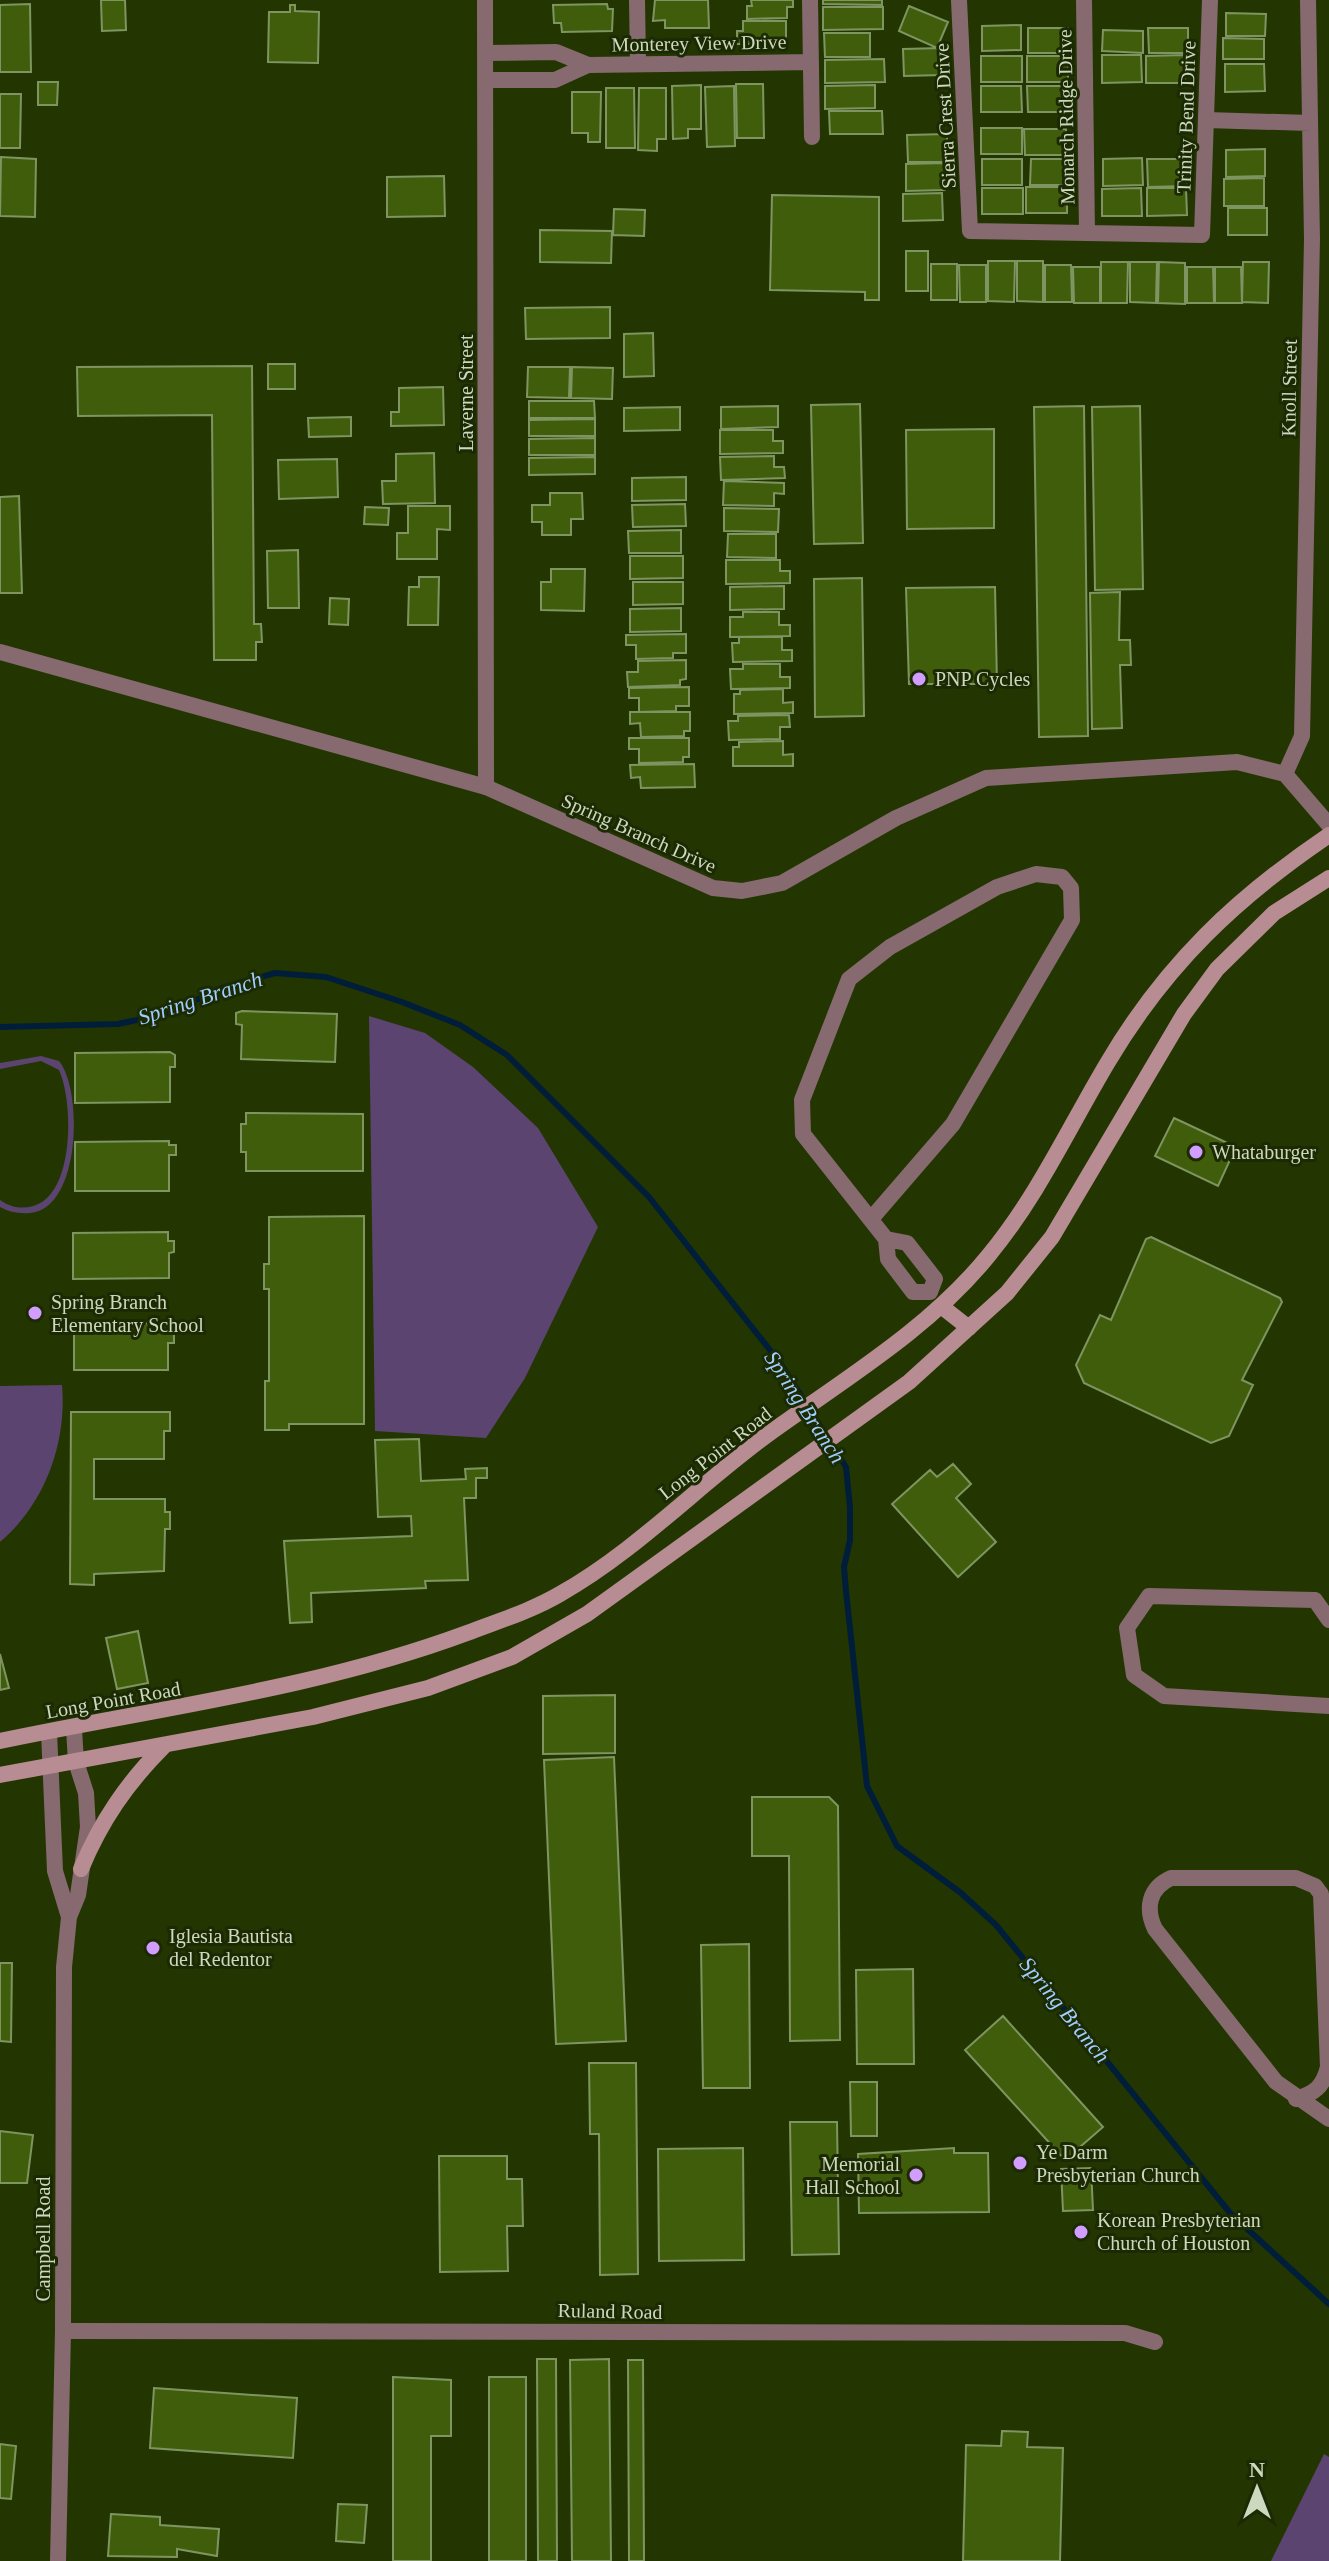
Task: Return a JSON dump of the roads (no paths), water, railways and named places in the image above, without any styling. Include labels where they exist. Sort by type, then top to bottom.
[{"type":"main road","name":"Long Point Road","points":[[0,1741],[244,1696],[400,1657],[515,1615],[560,1594],[617,1555],[770,1433],[848,1379],[941,1306],[985,1261],[1027,1208],[1109,1060],[1151,996],[1229,911],[1266,878],[1329,835]]},
{"type":"main road","points":[[0,1775],[313,1717],[428,1688],[512,1657],[587,1614],[909,1382],[1007,1293],[1052,1237],[1184,1014],[1217,969],[1274,913],[1329,878]]},
{"type":"main road","points":[[941,1306],[969,1328]]},
{"type":"main road","points":[[81,1869],[96,1832],[129,1780],[165,1745]]},
{"type":"street","name":"Laverne Street","points":[[485,0],[486,787]]},
{"type":"street","points":[[637,0],[638,62]]},
{"type":"street","points":[[810,0],[812,137]]},
{"type":"street","name":"Sierra Crest Drive","points":[[959,0],[970,231],[1087,233]]},
{"type":"street","name":"Monarch Ridge Drive","points":[[1084,0],[1087,233]]},
{"type":"street","name":"Trinity Bend Drive","points":[[1087,233],[1202,235],[1210,0]]},
{"type":"street","name":"Knoll Street","points":[[1285,774],[1302,736],[1312,239],[1308,0]]},
{"type":"street","name":"Monterey View Drive","points":[[485,53],[556,52],[588,65]]},
{"type":"street","name":"Monterey View Drive","points":[[485,80],[555,80],[588,65],[638,62],[811,62]]},
{"type":"street","points":[[1206,120],[1310,123]]},
{"type":"street","name":"Spring Branch Drive","points":[[0,652],[486,787],[693,882],[742,891],[782,883],[896,818],[986,778],[1237,762],[1285,774]]},
{"type":"street","points":[[1285,774],[1329,825]]},
{"type":"street","points":[[871,1219],[953,1124],[1072,920],[1071,888],[1062,877],[1036,874],[997,887],[890,947],[849,979],[802,1100],[803,1134],[886,1239],[888,1259],[913,1292],[930,1292]]},
{"type":"street","points":[[886,1239],[907,1243],[935,1279],[930,1292]]},
{"type":"street","points":[[930,1292],[941,1306]]},
{"type":"street","points":[[1329,1620],[1315,1600],[1149,1596],[1127,1628],[1134,1675],[1164,1696],[1329,1706]]},
{"type":"street","name":"Campbell Road","points":[[58,2561],[63,2331],[64,1967],[69,1917],[78,1895],[88,1827],[86,1793],[76,1762],[74,1729]]},
{"type":"street","name":"Campbell Road","points":[[49,1732],[55,1871],[69,1917]]},
{"type":"street","points":[[1296,2099],[1327,2086],[1321,1894],[1315,1886],[1296,1878],[1171,1878],[1161,1883],[1149,1903],[1149,1916],[1155,1929],[1276,2082],[1296,2099],[1329,2119]]},
{"type":"street","name":"Ruland Road","points":[[63,2331],[1125,2333],[1155,2342]]},
{"type":"waterway","name":"Spring Branch","points":[[0,1027],[118,1024],[169,1013],[219,989],[275,973],[326,977],[402,1002],[460,1025],[507,1055],[649,1197],[781,1364],[846,1467],[850,1540],[844,1567],[867,1786],[897,1846],[961,1893],[996,1925],[1231,2214],[1329,2304]]},
{"type":"place","name":"PNP Cycles","points":[[919,679]]},
{"type":"place","name":"Whataburger","points":[[1196,1152]]},
{"type":"place","name":"Spring Branch Elementary School","points":[[35,1313]]},
{"type":"place","name":"Iglesia Bautista del Redentor","points":[[153,1948]]},
{"type":"place","name":"Ye Darm Presbyterian Church","points":[[1020,2163]]},
{"type":"place","name":"Memorial Hall School","points":[[916,2175]]},
{"type":"place","name":"Korean Presbyterian Church of Houston","points":[[1081,2232]]}]
